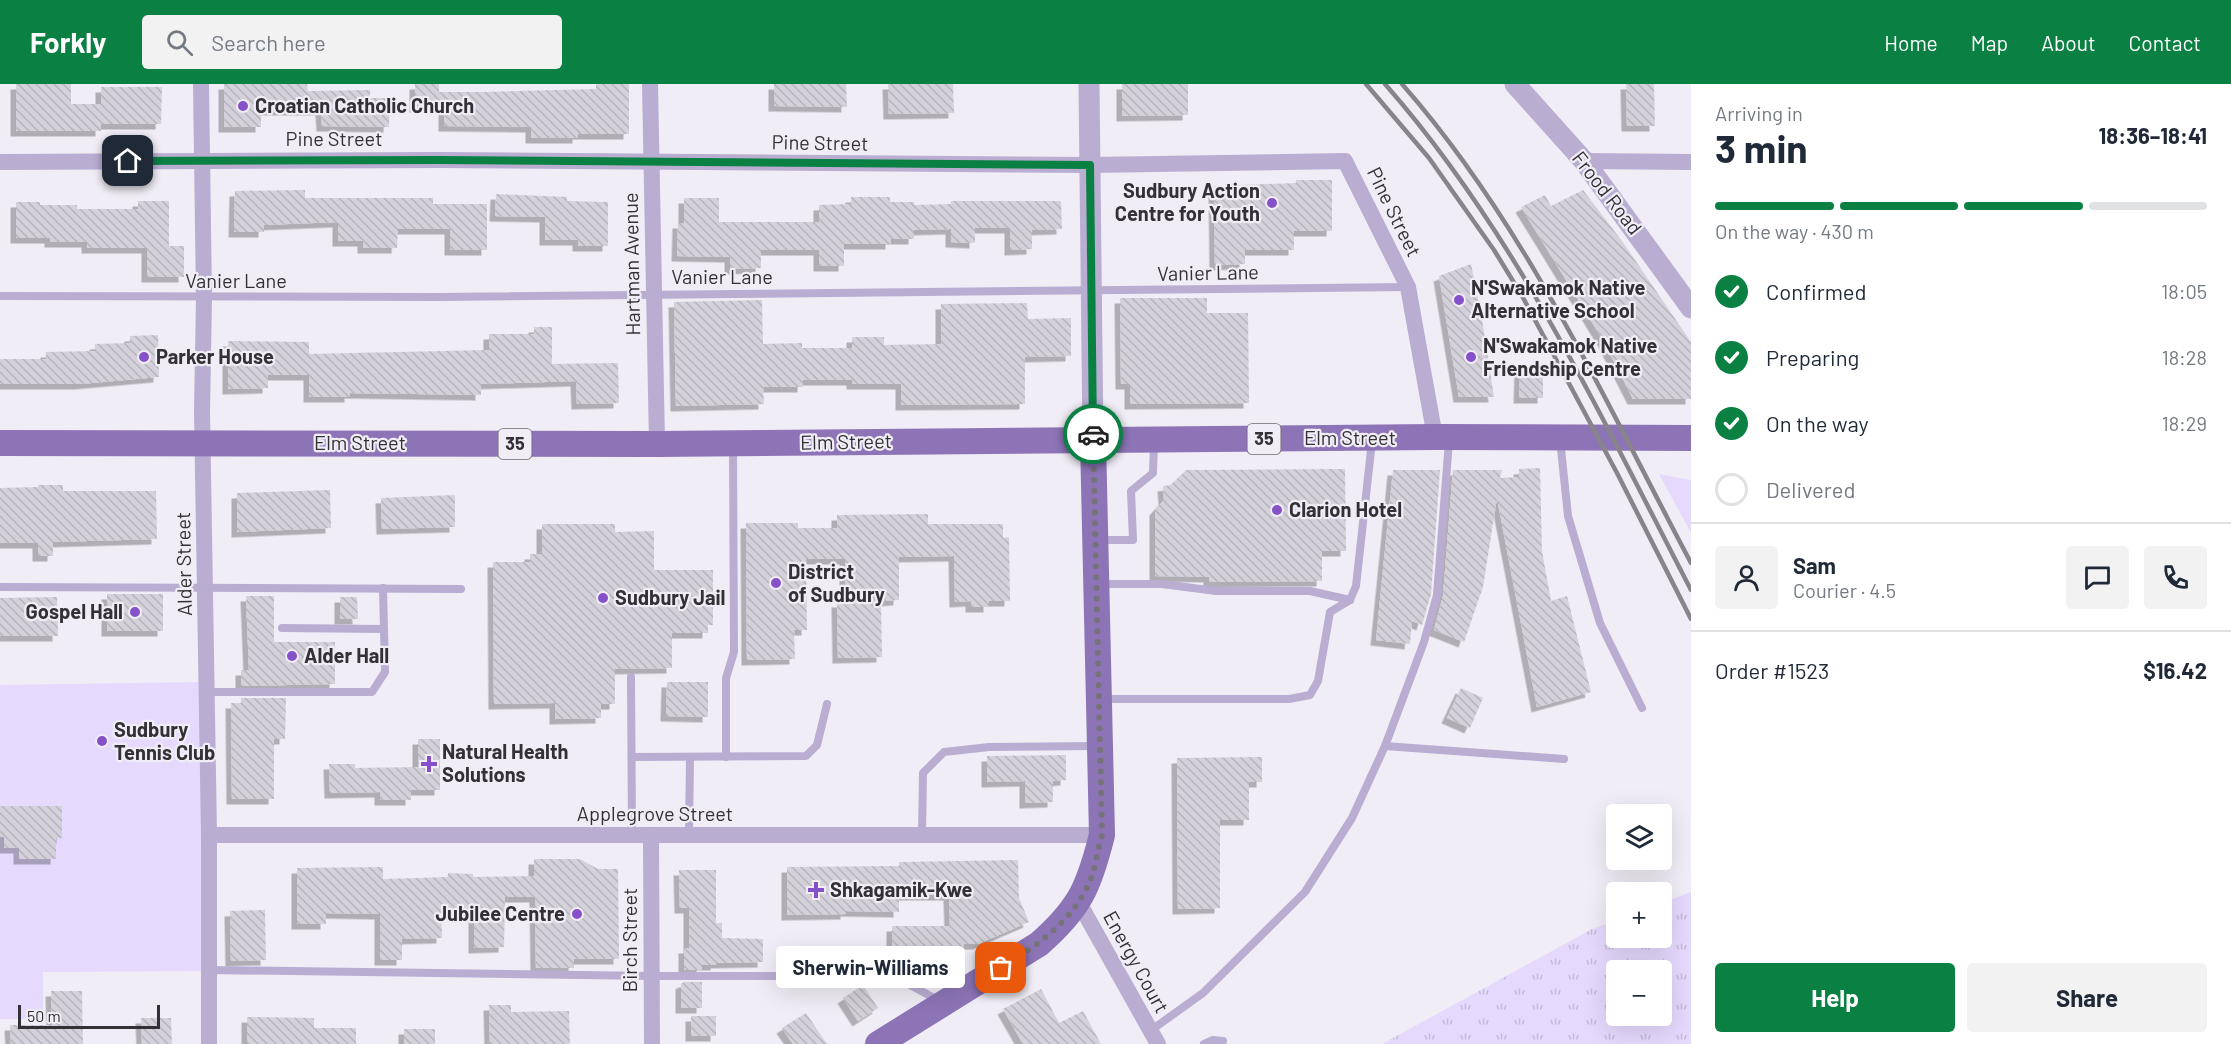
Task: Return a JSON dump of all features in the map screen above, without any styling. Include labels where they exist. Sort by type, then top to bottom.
[{"type":"main road","name":"Elm Street","points":[[0,443],[657,444],[1372,438],[1691,438]]},
{"type":"main road","points":[[878,1044],[1039,944],[1061,924],[1078,901],[1091,877],[1102,835],[1093,440]]},
{"type":"street","name":"Alder Street","points":[[201,84],[209,1044]]},
{"type":"street","name":"Hartman Avenue","points":[[650,84],[657,444]]},
{"type":"street","points":[[1089,84],[1093,440]]},
{"type":"street","name":"Frood Road","points":[[1515,84],[1584,161],[1691,308]]},
{"type":"street","name":"Pine Street","points":[[0,162],[1090,165],[1345,160],[1408,287],[1442,438]]},
{"type":"street","points":[[1584,161],[1691,162]]},
{"type":"street","name":"Applegrove Street","points":[[209,835],[1102,835]]},
{"type":"street","name":"Birch Street","points":[[651,835],[652,1044]]},
{"type":"street","name":"Energy Court","points":[[1078,901],[1154,1037]]},
{"type":"lane","name":"Vanier Lane","points":[[0,296],[204,297],[1408,287]]},
{"type":"lane","points":[[1098,699],[1289,699],[1310,695],[1318,681],[1330,612],[1350,600],[1356,586],[1372,438]]},
{"type":"lane","points":[[1154,1037],[1203,993],[1305,892],[1352,818],[1385,746],[1424,642],[1437,595],[1442,438]]},
{"type":"lane","points":[[1560,438],[1568,516],[1596,612],[1642,708]]},
{"type":"lane","points":[[1095,540],[1132,540],[1131,491],[1154,473],[1154,440]]},
{"type":"lane","points":[[726,757],[726,678],[734,652],[733,443]]},
{"type":"lane","points":[[1096,584],[1162,584],[1216,591],[1310,591],[1350,600]]},
{"type":"lane","points":[[0,586],[461,589]]},
{"type":"lane","points":[[207,692],[372,692],[385,672],[383,588]]},
{"type":"lane","points":[[282,628],[384,629]]},
{"type":"lane","points":[[631,677],[632,835]]},
{"type":"lane","points":[[632,757],[806,756],[817,745],[827,704]]},
{"type":"lane","points":[[922,836],[923,773],[944,752],[989,747],[1100,746]]},
{"type":"lane","points":[[1385,746],[1564,759]]},
{"type":"lane","points":[[689,835],[690,757]]},
{"type":"lane","points":[[209,969],[652,975],[893,975],[944,1003]]},
{"type":"lane","points":[[1204,1044],[1213,1040],[1222,1041],[1222,1044]]},
{"type":"green space","points":[[1659,474],[1691,480],[1691,533]]},
{"type":"green space","points":[[203,682],[208,971],[43,972],[43,1019],[0,1019],[0,685]]},
{"type":"green space","points":[[1691,892],[1691,1044],[1382,1044],[1592,929],[1606,924],[1606,948],[1672,948],[1672,899]]},
{"type":"building","points":[[16,84],[71,84],[71,104],[101,104],[101,87],[162,87],[161,124],[101,124],[101,131],[16,131]]},
{"type":"building","points":[[224,84],[307,84],[308,91],[370,90],[370,98],[390,98],[389,127],[322,126],[321,110],[261,110],[261,127],[224,127]]},
{"type":"building","points":[[415,84],[439,84],[439,92],[484,92],[596,89],[596,84],[629,84],[629,134],[578,134],[578,138],[531,138],[531,127],[444,126],[444,107],[415,107]]},
{"type":"building","points":[[774,84],[846,84],[847,107],[774,106]]},
{"type":"building","points":[[888,84],[953,84],[954,113],[889,114]]},
{"type":"building","points":[[1122,84],[1188,84],[1188,115],[1122,116]]},
{"type":"building","points":[[1626,84],[1654,84],[1655,126],[1627,126]]},
{"type":"building","points":[[1296,180],[1332,180],[1332,231],[1294,231],[1294,250],[1245,250],[1245,264],[1215,265],[1214,186],[1296,183]]},
{"type":"building","points":[[305,190],[305,198],[433,198],[433,204],[487,204],[487,250],[450,250],[450,229],[398,229],[397,248],[363,248],[363,241],[338,241],[338,222],[264,225],[264,232],[234,232],[235,191]]},
{"type":"building","points":[[1583,190],[1622,241],[1691,342],[1691,399],[1633,399],[1603,340],[1521,207],[1545,195],[1551,206]]},
{"type":"building","points":[[496,194],[567,197],[567,201],[608,202],[608,246],[578,246],[578,240],[545,240],[545,217],[495,216]]},
{"type":"building","points":[[851,197],[890,197],[890,202],[914,202],[914,205],[951,204],[951,201],[1061,201],[1062,229],[1032,230],[1032,249],[1010,250],[1010,228],[975,228],[975,243],[951,242],[951,229],[914,230],[914,239],[891,239],[891,244],[844,244],[844,266],[819,266],[819,250],[761,250],[761,268],[730,269],[730,257],[677,256],[678,223],[684,223],[684,198],[719,198],[719,222],[819,222],[819,205],[851,204]]},
{"type":"building","points":[[138,201],[169,201],[169,246],[184,246],[184,277],[147,277],[147,248],[87,248],[87,242],[50,242],[50,238],[16,238],[16,202],[40,202],[40,205],[77,205],[77,209],[138,209]]},
{"type":"building","name":"N'Swakamok Native Friendship Centre","points":[[1471,264],[1494,397],[1459,397],[1439,276]]},
{"type":"building","points":[[1120,298],[1207,298],[1207,313],[1248,313],[1249,403],[1130,404],[1130,384],[1121,384]]},
{"type":"building","points":[[762,300],[763,344],[802,343],[802,348],[852,348],[852,337],[884,337],[884,345],[941,344],[941,304],[1027,303],[1028,319],[1071,318],[1071,356],[1025,357],[1025,404],[901,405],[901,384],[852,384],[852,380],[803,380],[803,387],[763,387],[764,404],[676,406],[674,302]]},
{"type":"building","points":[[534,327],[552,327],[552,364],[618,363],[619,403],[577,404],[576,381],[481,384],[481,395],[350,393],[350,397],[309,397],[309,375],[268,375],[268,388],[228,389],[228,341],[309,342],[309,354],[489,350],[489,334],[534,334]]},
{"type":"building","points":[[158,335],[159,377],[80,384],[0,384],[0,359],[46,359],[46,352],[95,351],[95,344],[130,343],[130,336]]},
{"type":"building","points":[[1520,366],[1543,367],[1543,398],[1519,398]]},
{"type":"building","points":[[1540,468],[1542,551],[1551,601],[1567,596],[1591,692],[1537,707],[1497,498],[1483,587],[1464,642],[1434,630],[1443,596],[1453,470],[1502,470],[1500,478],[1519,477],[1519,469]]},
{"type":"building","name":"Clarion Hotel","points":[[1345,469],[1346,551],[1322,551],[1322,581],[1209,582],[1209,577],[1155,576],[1155,510],[1164,500],[1163,486],[1171,485],[1186,470]]},
{"type":"building","points":[[1393,470],[1440,470],[1431,594],[1422,625],[1412,621],[1410,644],[1376,640]]},
{"type":"building","points":[[38,485],[63,485],[63,491],[156,491],[157,539],[53,542],[53,556],[38,556],[38,543],[0,543],[0,488],[38,487]]},
{"type":"building","points":[[330,490],[331,528],[237,532],[237,493]]},
{"type":"building","points":[[455,495],[455,527],[382,529],[381,498]]},
{"type":"building","name":"District of Sudbury","points":[[928,514],[928,524],[1003,524],[1003,538],[1009,537],[1010,601],[989,601],[989,607],[971,607],[971,601],[955,602],[954,556],[899,557],[899,600],[881,601],[882,657],[838,658],[837,602],[845,602],[845,559],[806,559],[807,630],[794,630],[795,659],[747,660],[746,523],[798,523],[798,528],[837,528],[837,515]]},
{"type":"building","name":"Sudbury Jail","points":[[542,524],[615,524],[615,532],[654,531],[654,570],[713,570],[713,625],[708,625],[708,633],[672,633],[672,668],[615,669],[615,704],[601,704],[601,718],[555,719],[555,703],[494,704],[493,562],[530,562],[530,554],[542,554]]},
{"type":"building","name":"Gospel Hall","points":[[107,594],[163,594],[163,631],[107,631]]},
{"type":"building","name":"Alder Hall","points":[[246,596],[274,596],[274,642],[335,642],[335,684],[241,686],[241,670],[249,670]]},
{"type":"building","points":[[57,597],[58,636],[0,636],[0,598]]},
{"type":"building","points":[[340,597],[357,597],[358,619],[340,619]]},
{"type":"building","points":[[667,682],[708,682],[708,717],[666,716]]},
{"type":"building","points":[[1461,688],[1483,698],[1470,728],[1447,718]]},
{"type":"building","points":[[241,698],[286,698],[285,739],[274,739],[274,799],[232,799],[231,703],[241,703]]},
{"type":"building","points":[[418,739],[440,739],[440,790],[411,790],[411,800],[380,800],[380,792],[330,793],[329,764],[355,764],[355,768],[418,767]]},
{"type":"building","points":[[1066,755],[1066,780],[1053,781],[1053,802],[1025,803],[1025,781],[987,782],[987,756]]},
{"type":"building","points":[[1262,757],[1262,782],[1249,782],[1249,820],[1220,820],[1220,908],[1178,909],[1177,758]]},
{"type":"building","points":[[0,806],[62,806],[62,838],[56,838],[56,859],[19,859],[19,848],[4,848],[4,837],[0,837]]},
{"type":"building","points":[[534,859],[580,859],[598,869],[618,869],[619,959],[574,959],[574,968],[536,968],[535,897],[505,897],[504,947],[474,948],[474,908],[441,908],[442,938],[402,939],[402,960],[380,960],[380,914],[326,913],[326,924],[297,924],[297,868],[383,867],[383,879],[448,877],[448,873],[473,874],[473,877],[534,876]]},
{"type":"building","points":[[1018,860],[1019,898],[1029,922],[978,944],[964,944],[964,952],[932,969],[892,969],[892,926],[950,926],[949,895],[899,895],[899,912],[846,911],[846,914],[787,915],[787,867],[899,866],[899,862]]},
{"type":"building","points":[[679,870],[716,870],[716,923],[722,923],[722,938],[763,939],[763,962],[716,963],[716,965],[702,965],[702,970],[684,970],[684,948],[689,948],[689,908],[680,908]]},
{"type":"building","points":[[265,910],[266,960],[231,961],[230,911]]},
{"type":"building","points":[[702,982],[702,1008],[681,1008],[681,984]]},
{"type":"building","points":[[863,985],[878,1008],[858,1021],[843,998]]},
{"type":"building","points":[[1041,989],[1059,1023],[1083,1011],[1101,1044],[1023,1044],[1003,1009]]},
{"type":"building","points":[[51,991],[82,991],[83,1044],[11,1044],[10,1025],[52,1025]]},
{"type":"building","points":[[489,1005],[511,1005],[511,1012],[569,1011],[570,1044],[490,1044]]},
{"type":"building","points":[[806,1013],[827,1044],[793,1044],[782,1028]]},
{"type":"building","points":[[691,1016],[716,1016],[716,1036],[691,1036]]},
{"type":"building","points":[[247,1017],[314,1018],[314,1028],[356,1028],[356,1044],[247,1044]]},
{"type":"building","points":[[141,1018],[171,1018],[172,1044],[142,1044]]},
{"type":"building","points":[[404,1029],[435,1029],[435,1044],[404,1044]]},
{"type":"railway","points":[[1366,84],[1429,158],[1494,250],[1521,294],[1617,473],[1691,619]]},
{"type":"railway","points":[[1385,84],[1432,141],[1475,201],[1515,263],[1589,392],[1691,590]]},
{"type":"railway","points":[[1402,84],[1446,138],[1487,195],[1525,254],[1594,376],[1691,563]]},
{"type":"way so far","points":[[1001,968],[1039,944],[1061,924],[1078,901],[1091,877],[1102,835],[1093,434]]},
{"type":"place","name":"Croatian Catholic Church","points":[[243,106]]},
{"type":"place","name":"Sudbury Action Centre for Youth","points":[[1272,203]]},
{"type":"place","name":"N'Swakamok Native Alternative School","points":[[1459,300]]},
{"type":"place","name":"Parker House","points":[[144,357]]},
{"type":"place","name":"N'Swakamok Native Friendship Centre","points":[[1471,357]]},
{"type":"place","name":"Clarion Hotel","points":[[1277,510]]},
{"type":"place","name":"District of Sudbury","points":[[776,583]]},
{"type":"place","name":"Sudbury Jail","points":[[603,598]]},
{"type":"place","name":"Gospel Hall","points":[[135,612]]},
{"type":"place","name":"Alder Hall","points":[[292,656]]},
{"type":"place","name":"Sudbury Tennis Club","points":[[102,741]]},
{"type":"place","name":"Natural Health Solutions","points":[[429,764]]},
{"type":"place","name":"Shkagamik-Kwe","points":[[816,890]]},
{"type":"place","name":"Jubilee Centre","points":[[577,914]]},
{"type":"place","name":"Sherwin-Williams","points":[[1001,968]]},
{"type":"route","points":[[128,161],[439,160],[1090,165],[1093,434]]}]
